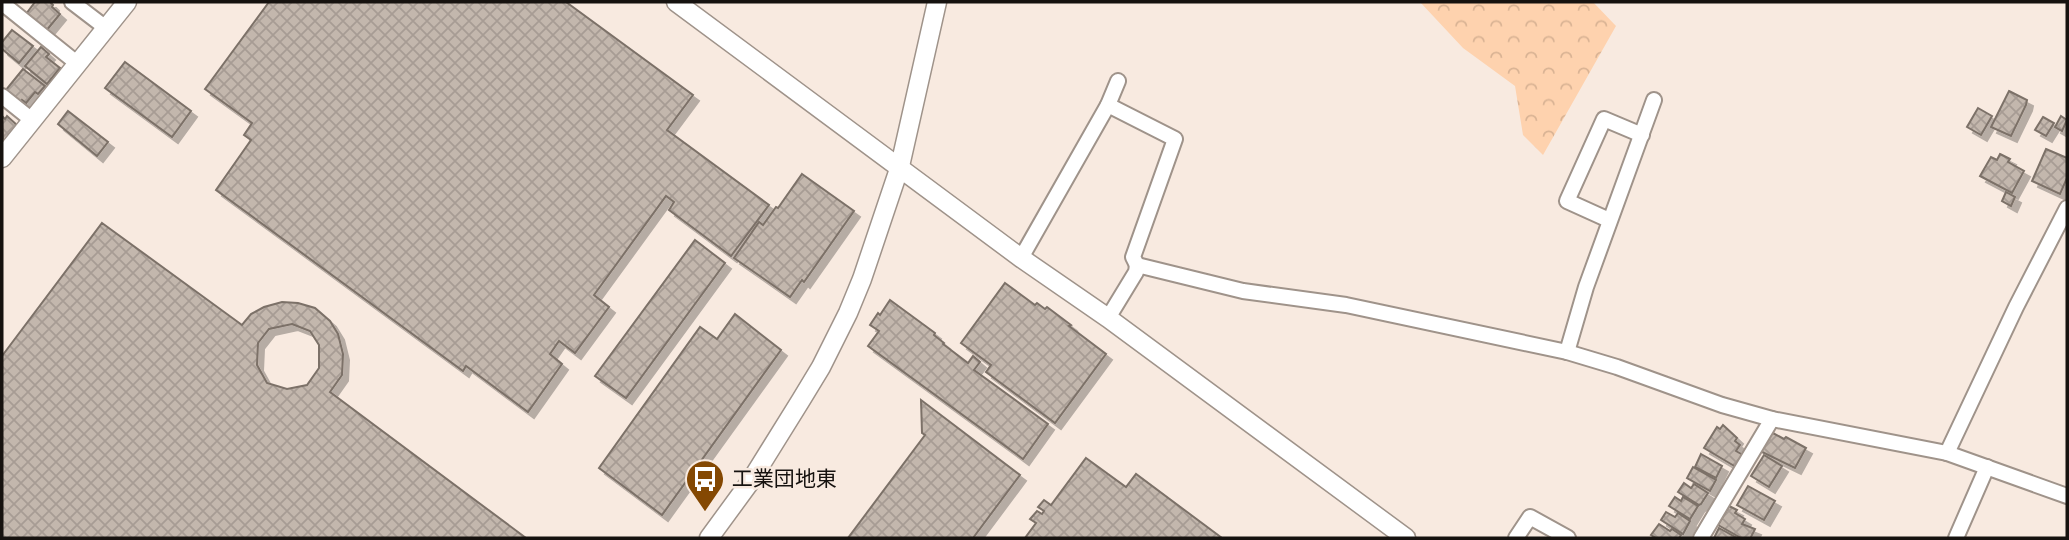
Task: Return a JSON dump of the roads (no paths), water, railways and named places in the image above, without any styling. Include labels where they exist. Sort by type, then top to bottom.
[{"type":"street","points":[[72,2],[106,29]]},
{"type":"street","points":[[2,158],[127,2]]},
{"type":"street","points":[[676,2],[1021,258],[1108,318],[1406,538]]},
{"type":"street","points":[[709,538],[750,482],[821,367],[848,313],[900,166],[937,2]]},
{"type":"street","points":[[2,3],[78,64]]},
{"type":"street","points":[[1021,258],[1108,105],[1118,81]]},
{"type":"street","points":[[2,96],[32,120]]},
{"type":"street","points":[[1567,352],[1609,220],[1654,100]]},
{"type":"street","points":[[1108,105],[1175,139],[1133,257],[1137,265],[1136,271],[1108,318]]},
{"type":"street","points":[[1609,220],[1567,201],[1604,119],[1642,135]]},
{"type":"street","points":[[1947,453],[2016,307],[2067,208]]},
{"type":"street","points":[[1137,265],[1243,290],[1346,305],[1567,352],[1722,405],[1772,419],[1947,453],[2067,496]]},
{"type":"street","points":[[1700,538],[1772,419]]},
{"type":"street","points":[[1956,538],[1987,467]]},
{"type":"street","points":[[1516,538],[1530,517],[1568,538]]},
{"type":"place","name":"工業団地東","points":[[705,513]]}]
